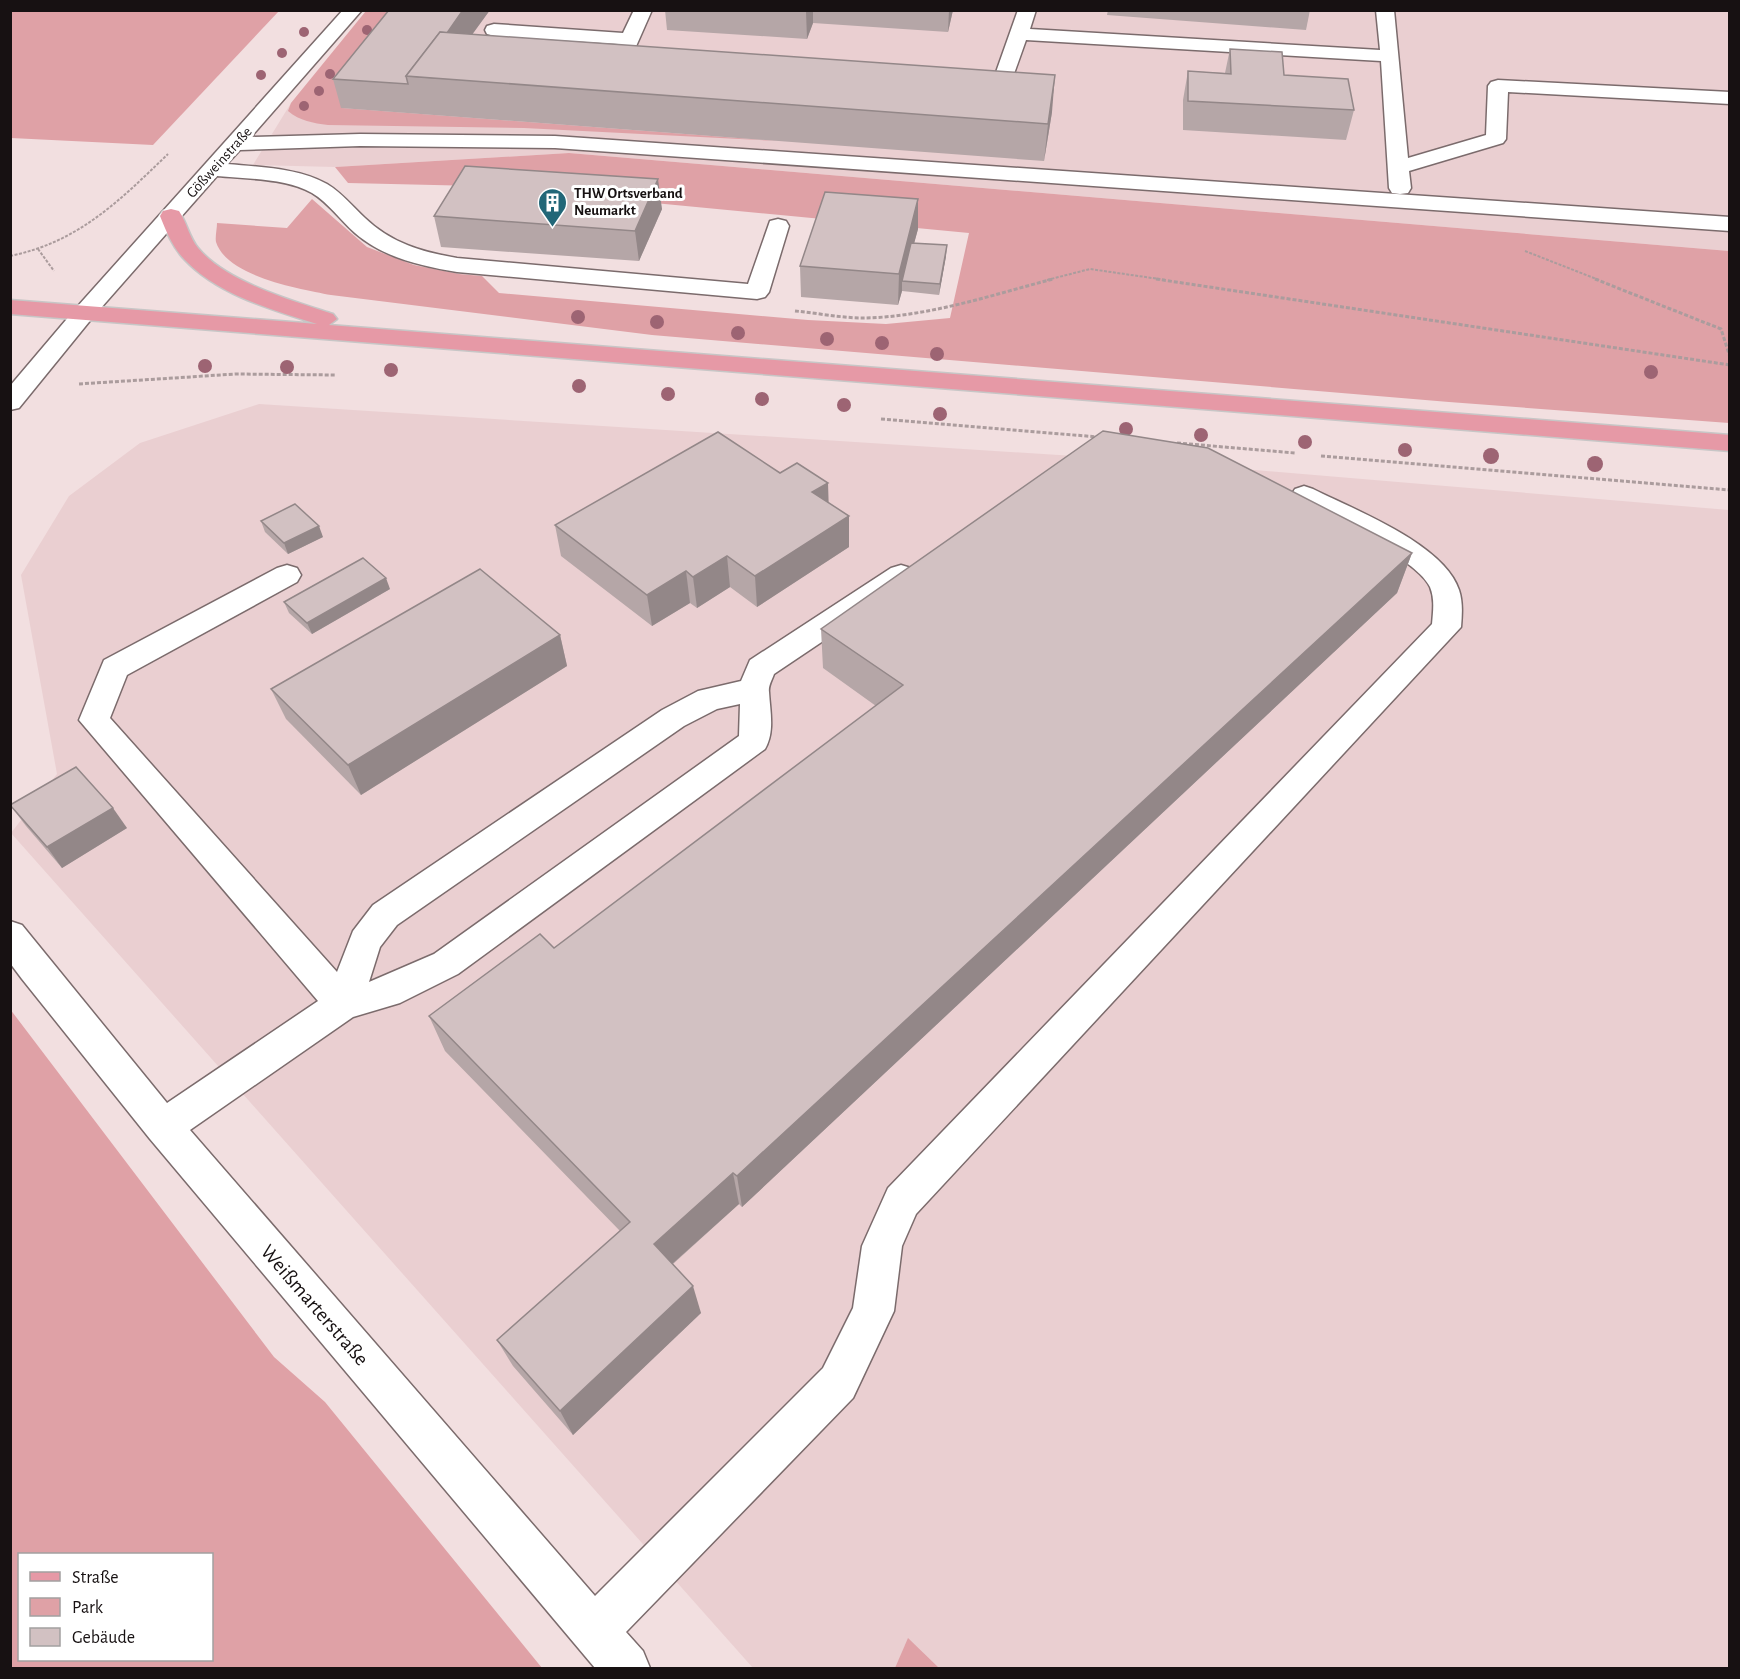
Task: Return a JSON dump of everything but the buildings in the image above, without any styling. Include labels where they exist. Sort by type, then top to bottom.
[{"type":"main road","points":[[171,216],[183,242],[194,257],[212,271],[274,302],[376,335]]},
{"type":"main road","points":[[10,307],[1730,443]]},
{"type":"street","name":"Gößweinstraße","points":[[85,312],[353,10]]},
{"type":"street","points":[[618,64],[643,10]]},
{"type":"street","points":[[945,79],[1003,81],[1026,10]]},
{"type":"street","points":[[1385,10],[1401,202]]},
{"type":"street","points":[[494,30],[630,39]]},
{"type":"street","points":[[1019,34],[1390,56]]},
{"type":"street","points":[[595,63],[664,67]]},
{"type":"street","points":[[1398,168],[1496,139],[1498,86],[1730,98]]},
{"type":"street","points":[[236,144],[360,140],[555,142],[1730,224]]},
{"type":"street","points":[[213,170],[282,178],[319,188],[371,235],[391,248],[422,259],[457,265],[757,292],[778,226]]},
{"type":"street","points":[[18,393],[85,312]]},
{"type":"street","points":[[594,1631],[838,1383],[873,1311],[882,1246],[902,1201],[1446,627],[1449,603],[1440,579],[1421,559],[1304,495]]},
{"type":"street","points":[[163,1127],[343,1004],[387,992],[446,964],[754,741],[756,708],[753,690],[761,669],[924,559]]},
{"type":"street","points":[[287,575],[115,668],[94,720],[343,1004]]},
{"type":"street","points":[[343,1004],[365,941],[385,915],[673,718],[709,699],[753,690]]},
{"type":"street","name":"Weißmarterstraße","points":[[10,934],[33,968],[163,1127],[626,1668]]},
{"type":"path","points":[[10,256],[38,249],[85,228],[130,190],[171,150]]},
{"type":"path","points":[[1523,250],[1721,329],[1730,357]]},
{"type":"path","points":[[757,292],[770,308],[862,318],[897,316],[973,300],[1090,269],[1730,365]]},
{"type":"path","points":[[18,393],[98,384],[236,374],[337,375]]},
{"type":"path","points":[[881,419],[1108,438]]},
{"type":"path","points":[[1168,443],[1299,454]]},
{"type":"path","points":[[1311,455],[1730,490]]},
{"type":"shaded area","points":[[366,11],[1729,11],[1729,251],[569,153],[335,167],[253,165],[291,103]]},
{"type":"shaded area","points":[[259,404],[1137,460],[1729,510],[1729,1668],[753,1668],[11,833],[57,774],[21,575],[69,496],[140,443]]},
{"type":"green space","points":[[10,11],[279,11],[153,145],[11,138]]},
{"type":"green space","points":[[366,11],[419,11],[342,108],[778,141],[524,128],[328,125],[307,121],[288,111],[291,103]]},
{"type":"green space","points":[[569,153],[1729,251],[1729,423],[1449,402],[652,335],[331,295],[302,289],[249,273],[223,254],[216,242],[217,223],[287,228],[312,199],[367,247],[414,265],[482,276],[499,293],[808,320],[886,324],[950,318],[969,233],[477,186],[348,183],[335,167]]},
{"type":"green space","points":[[10,1009],[274,1357],[325,1402],[542,1668],[11,1668]]},
{"type":"green space","points":[[908,1638],[939,1668],[895,1668]]},
{"type":"place","name":"THW Ortsverband Neumarkt","points":[[553,228]]}]
